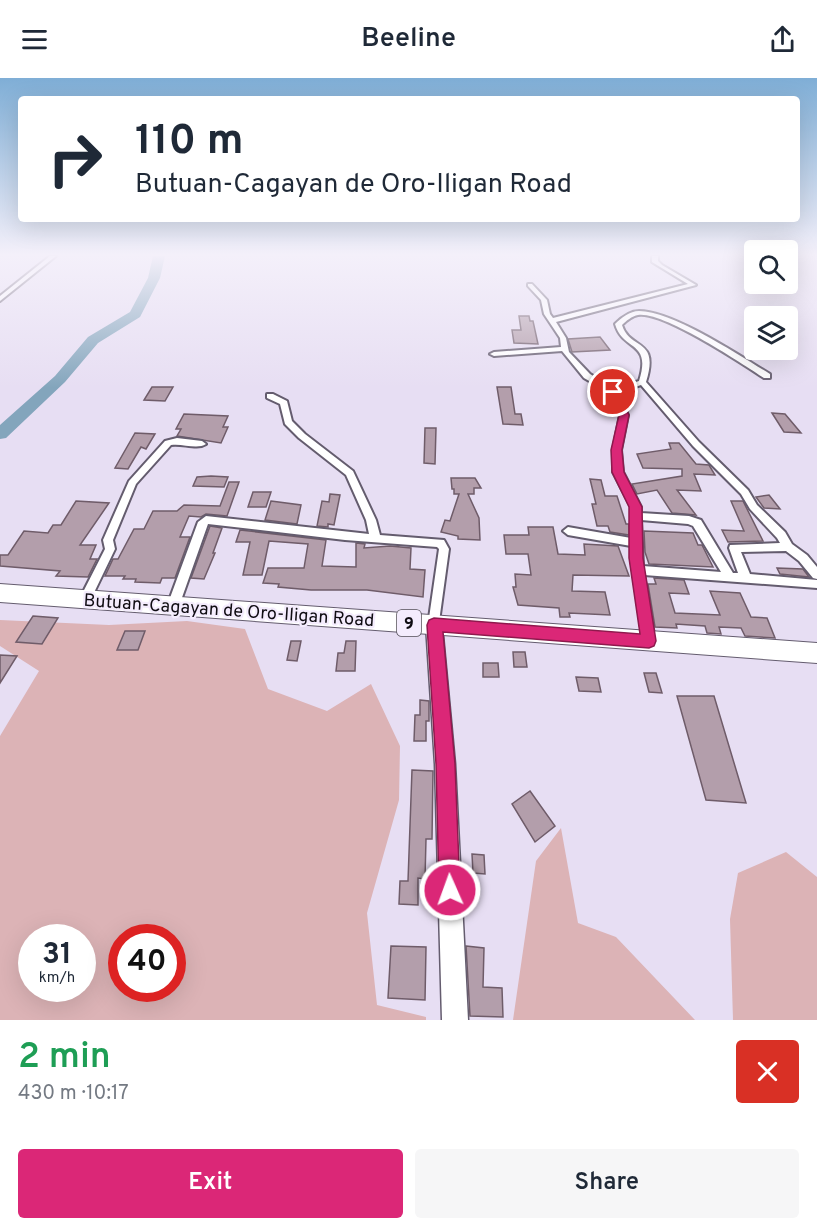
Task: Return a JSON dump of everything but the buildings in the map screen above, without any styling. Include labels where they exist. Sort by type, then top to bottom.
[{"type":"highway","name":"Butuan-Cagayan de Oro-Iligan Road","points":[[0,593],[817,654]]},
{"type":"street","points":[[544,300],[551,321],[562,339],[564,349],[587,376],[613,392],[624,415],[617,450],[618,472],[633,500],[636,516],[638,570],[649,641]]},
{"type":"street","points":[[551,321],[634,300]]},
{"type":"street","points":[[642,382],[648,366],[645,355],[638,344],[617,327],[618,324],[640,313],[680,326],[767,376]]},
{"type":"street","points":[[494,354],[564,349]]},
{"type":"street","points":[[613,392],[642,382]]},
{"type":"street","points":[[642,382],[674,416],[696,444],[745,492],[753,507],[781,535],[788,547],[803,558],[817,575]]},
{"type":"street","points":[[270,396],[284,403],[288,422],[302,436],[350,473],[371,520],[375,537]]},
{"type":"street","points":[[85,600],[108,553],[108,540],[132,483],[168,443],[177,441],[202,444]]},
{"type":"street","points":[[636,516],[697,523],[730,577]]},
{"type":"street","points":[[173,606],[205,520],[436,541],[443,545],[434,625],[446,764],[455,1020]]},
{"type":"street","points":[[568,531],[636,543]]},
{"type":"street","points":[[746,579],[735,548],[788,547]]},
{"type":"street","points":[[638,570],[817,584]]},
{"type":"shaded area","points":[[0,620],[109,625],[187,621],[245,629],[268,689],[327,711],[371,684],[400,746],[399,800],[367,913],[377,1005],[426,1017],[426,1020],[0,1020],[0,736],[39,671],[0,646]]},
{"type":"shaded area","points":[[561,828],[578,923],[616,937],[695,1020],[513,1020],[536,861]]},
{"type":"shaded area","points":[[786,852],[817,877],[817,1020],[733,1020],[730,919],[738,873]]},
{"type":"waterway","points":[[0,434],[60,379],[93,340],[135,314],[142,300]]},
{"type":"route","points":[[450,890],[446,764],[434,625],[649,641],[636,558],[636,507],[618,472],[618,436],[624,415],[613,392]]}]
